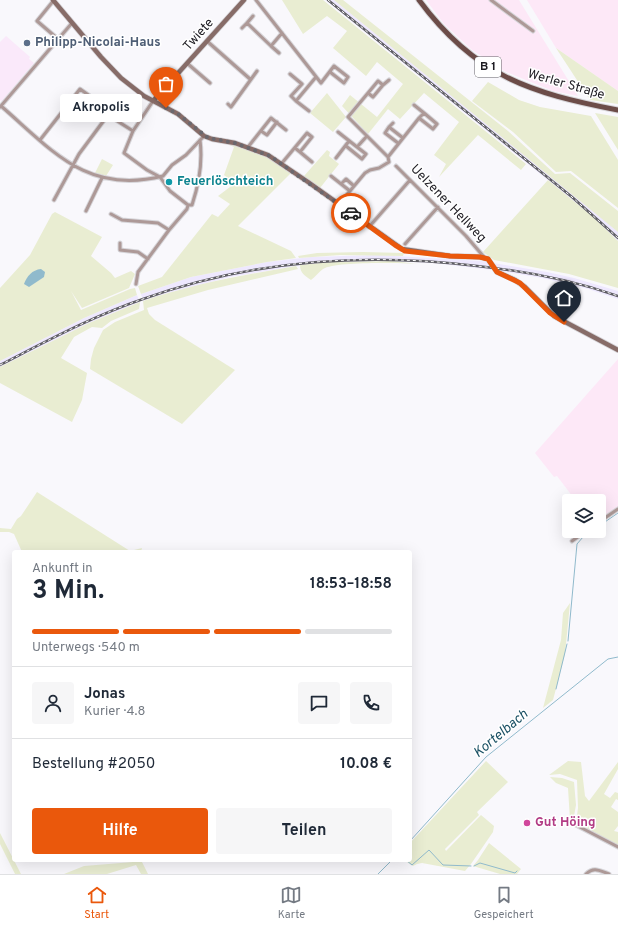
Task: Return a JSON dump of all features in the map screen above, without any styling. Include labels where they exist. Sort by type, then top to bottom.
[{"type":"main road","name":"Werler Straße","points":[[419,0],[436,22],[454,40],[488,67],[515,82],[578,102],[618,110]]},
{"type":"street","points":[[58,39],[37,21],[54,0],[72,23],[121,78],[136,91],[178,114],[204,136],[248,147],[268,155],[282,163],[395,245],[408,252],[462,257],[484,257],[489,260],[499,273],[515,280],[525,287],[558,318],[618,350]]},
{"type":"street","name":"Twiete","points":[[153,101],[208,42],[244,0]]},
{"type":"street","points":[[256,0],[321,83],[334,66],[348,77],[344,83],[330,72]]},
{"type":"street","points":[[491,0],[533,31]]},
{"type":"street","points":[[242,28],[253,16]]},
{"type":"street","points":[[72,23],[0,107],[72,166],[85,173],[102,178],[126,180],[160,177],[166,174],[172,166],[186,155],[204,136]]},
{"type":"street","points":[[247,23],[279,52]]},
{"type":"street","points":[[271,46],[282,33]]},
{"type":"street","points":[[208,42],[250,79]]},
{"type":"street","points":[[188,64],[210,83]]},
{"type":"street","points":[[230,107],[257,71]]},
{"type":"street","points":[[290,74],[307,88]]},
{"type":"street","points":[[296,101],[316,77]]},
{"type":"street","points":[[373,97],[389,80]]},
{"type":"street","points":[[383,85],[378,81],[348,117],[388,157]]},
{"type":"street","points":[[302,84],[291,96],[308,111]]},
{"type":"street","points":[[40,140],[80,89],[94,99],[108,116],[133,131]]},
{"type":"street","points":[[368,93],[378,101]]},
{"type":"street","points":[[153,101],[133,131],[124,152],[147,170],[160,177],[170,191],[188,205]]},
{"type":"street","points":[[414,105],[437,124],[433,129],[419,118]]},
{"type":"street","points":[[339,204],[365,173],[379,168],[387,163],[389,159],[388,157],[398,143],[424,113]]},
{"type":"street","points":[[54,200],[86,143],[108,116]]},
{"type":"street","points":[[248,147],[272,118],[286,130]]},
{"type":"street","points":[[261,131],[267,135],[277,122]]},
{"type":"street","points":[[393,122],[385,133],[398,143]]},
{"type":"street","points":[[389,127],[403,138]]},
{"type":"street","points":[[338,132],[366,154],[362,159],[346,146]]},
{"type":"street","points":[[282,163],[307,133],[312,137],[300,152]]},
{"type":"street","points":[[357,147],[367,136]]},
{"type":"street","points":[[136,284],[138,272],[169,230],[187,209],[188,205],[192,205],[199,181],[202,152],[200,140]]},
{"type":"street","points":[[336,158],[349,141]]},
{"type":"street","points":[[295,148],[312,162]]},
{"type":"street","name":"Uelzener Hellweg","points":[[396,166],[471,241],[484,257]]},
{"type":"street","points":[[331,176],[350,192]]},
{"type":"street","points":[[86,211],[102,178]]},
{"type":"street","points":[[341,184],[346,179],[354,186]]},
{"type":"street","points":[[370,227],[410,180]]},
{"type":"street","points":[[405,244],[438,207]]},
{"type":"street","points":[[110,214],[122,220],[158,223],[169,230]]},
{"type":"street","points":[[120,243],[120,250],[138,252],[148,259]]},
{"type":"street","points":[[606,517],[618,509]]},
{"type":"street","points":[[572,541],[576,538]]},
{"type":"street","points":[[574,824],[618,847]]},
{"type":"street","points":[[586,874],[594,869],[609,874]]},
{"type":"shaded area","points":[[326,0],[334,0],[595,212],[618,232],[618,241],[592,216]]},
{"type":"shaded area","points":[[426,0],[519,0],[578,96],[553,91],[504,71],[472,50],[444,24]]},
{"type":"shaded area","points":[[527,0],[618,0],[618,91],[556,48]]},
{"type":"shaded area","points":[[6,36],[30,57],[29,59],[34,63],[2,101],[0,100],[0,42]]},
{"type":"shaded area","points":[[378,255],[481,261],[547,272],[618,291],[618,299],[588,289],[542,278],[501,271],[434,263],[393,261],[331,262],[296,266],[230,277],[143,301],[141,294],[191,277],[267,262],[311,257]]},
{"type":"shaded area","points":[[137,295],[140,302],[89,323],[0,367],[0,361],[84,318]]},
{"type":"shaded area","points":[[618,359],[618,507],[606,515],[606,494],[571,494],[557,476],[554,477],[535,453]]},
{"type":"green space","points":[[282,0],[323,0],[526,164],[521,170],[478,135],[439,177],[446,164],[434,155],[459,122],[424,93],[400,119],[388,109],[368,134],[342,106],[350,95],[377,117],[403,84],[377,62],[366,76],[333,48],[347,31],[327,16],[303,34]]},
{"type":"green space","points":[[334,0],[343,0],[508,131],[555,174],[570,173],[618,211],[618,232]]},
{"type":"green space","points":[[556,48],[618,91],[618,104],[590,100]]},
{"type":"green space","points":[[488,82],[519,100],[540,107],[591,116],[618,160],[618,208],[571,171],[556,172],[513,132],[472,101]]},
{"type":"green space","points":[[327,93],[346,117],[333,132],[310,113]]},
{"type":"green space","points":[[595,113],[618,117],[618,150]]},
{"type":"green space","points":[[229,141],[258,151],[293,171],[238,226],[291,251],[296,258],[267,262],[191,277],[141,294],[138,286],[162,277],[212,214],[218,217],[230,204],[218,196],[234,184],[224,175],[234,147],[227,144]]},
{"type":"green space","points":[[327,150],[330,152],[329,156],[339,164],[320,188],[304,176]]},
{"type":"green space","points":[[102,159],[113,165],[106,176],[95,173]]},
{"type":"green space","points":[[548,180],[592,216],[618,241],[618,288],[569,274],[494,260],[483,252]]},
{"type":"green space","points":[[55,212],[102,237],[91,256],[115,278],[131,271],[135,274],[129,288],[82,308],[71,291],[81,310],[130,289],[135,288],[137,295],[84,318],[0,361],[0,288],[30,255],[52,214]]},
{"type":"green space","points":[[317,253],[404,253],[403,256],[340,255],[299,258],[298,256]]},
{"type":"green space","points":[[392,261],[419,264],[369,263],[330,266],[323,269],[311,280],[305,276],[300,268],[300,265],[331,262]]},
{"type":"green space","points":[[296,266],[298,269],[208,290],[147,308],[149,314],[155,320],[235,370],[182,424],[90,369],[94,348],[103,330],[115,322],[144,310],[143,301],[200,285]]},
{"type":"green space","points":[[140,302],[139,309],[111,321],[102,328],[92,327],[74,337],[61,358],[87,373],[82,400],[72,422],[0,383],[0,367],[89,323]]},
{"type":"green space","points":[[37,492],[128,550],[21,550],[14,534],[9,532],[0,532],[0,528],[11,529],[17,519],[21,516]]},
{"type":"green space","points":[[570,603],[565,654],[553,700],[543,708],[561,640],[563,613]]},
{"type":"green space","points":[[486,761],[508,782],[477,812],[479,815],[445,849],[446,851],[481,815],[494,826],[493,832],[465,871],[422,863],[413,866],[407,862],[412,862],[412,841]]},
{"type":"green space","points":[[568,761],[581,762],[585,796],[589,801],[618,762],[618,769],[604,794],[610,798],[615,792],[618,793],[618,800],[616,799],[611,807],[618,812],[618,826],[614,831],[618,832],[618,845],[576,823],[578,808],[577,780],[560,774],[549,775]]},
{"type":"green space","points":[[550,777],[562,778],[574,782],[576,805],[573,822],[570,820],[568,788],[556,783]]},
{"type":"green space","points":[[0,833],[12,856],[12,862],[15,862],[21,874],[15,874],[0,844]]},
{"type":"green space","points":[[489,843],[521,869],[517,874],[500,874],[473,866]]},
{"type":"green space","points":[[142,862],[148,874],[141,874],[136,865],[107,874],[64,874],[84,866]]},
{"type":"water","points":[[41,269],[45,272],[44,277],[29,287],[24,284],[30,274]]},
{"type":"waterway","points":[[606,521],[618,513]]},
{"type":"waterway","points":[[568,641],[577,544],[582,538]]},
{"type":"waterway","points":[[556,689],[567,644]]},
{"type":"waterway","name":"Kortelbach","points":[[412,839],[486,757],[608,659],[618,657]]},
{"type":"waterway","points":[[408,862],[412,865],[429,850],[443,865],[471,866]]},
{"type":"waterway","name":"Kortelbach","points":[[378,874],[390,862]]},
{"type":"waterway","points":[[474,866],[480,863],[515,873],[517,871]]},
{"type":"railway","points":[[328,0],[572,197],[618,238]]},
{"type":"railway","points":[[0,365],[88,321],[143,299],[225,275],[308,263],[350,260],[392,260],[477,266],[548,277],[583,285],[618,296]]},
{"type":"way so far","points":[[166,108],[178,114],[208,138],[229,141],[270,156],[351,213]]},
{"type":"place","name":"Philipp-Nicolai-Haus","points":[[27,43]]},
{"type":"place","name":"Akropolis","points":[[166,108]]},
{"type":"place","name":"Feuerlöschteich","points":[[169,182]]},
{"type":"place","name":"Gut Höing","points":[[527,823]]},
{"type":"route","points":[[351,213],[405,251],[450,256],[484,257],[488,259],[497,272],[520,283],[550,313],[564,322]]}]
